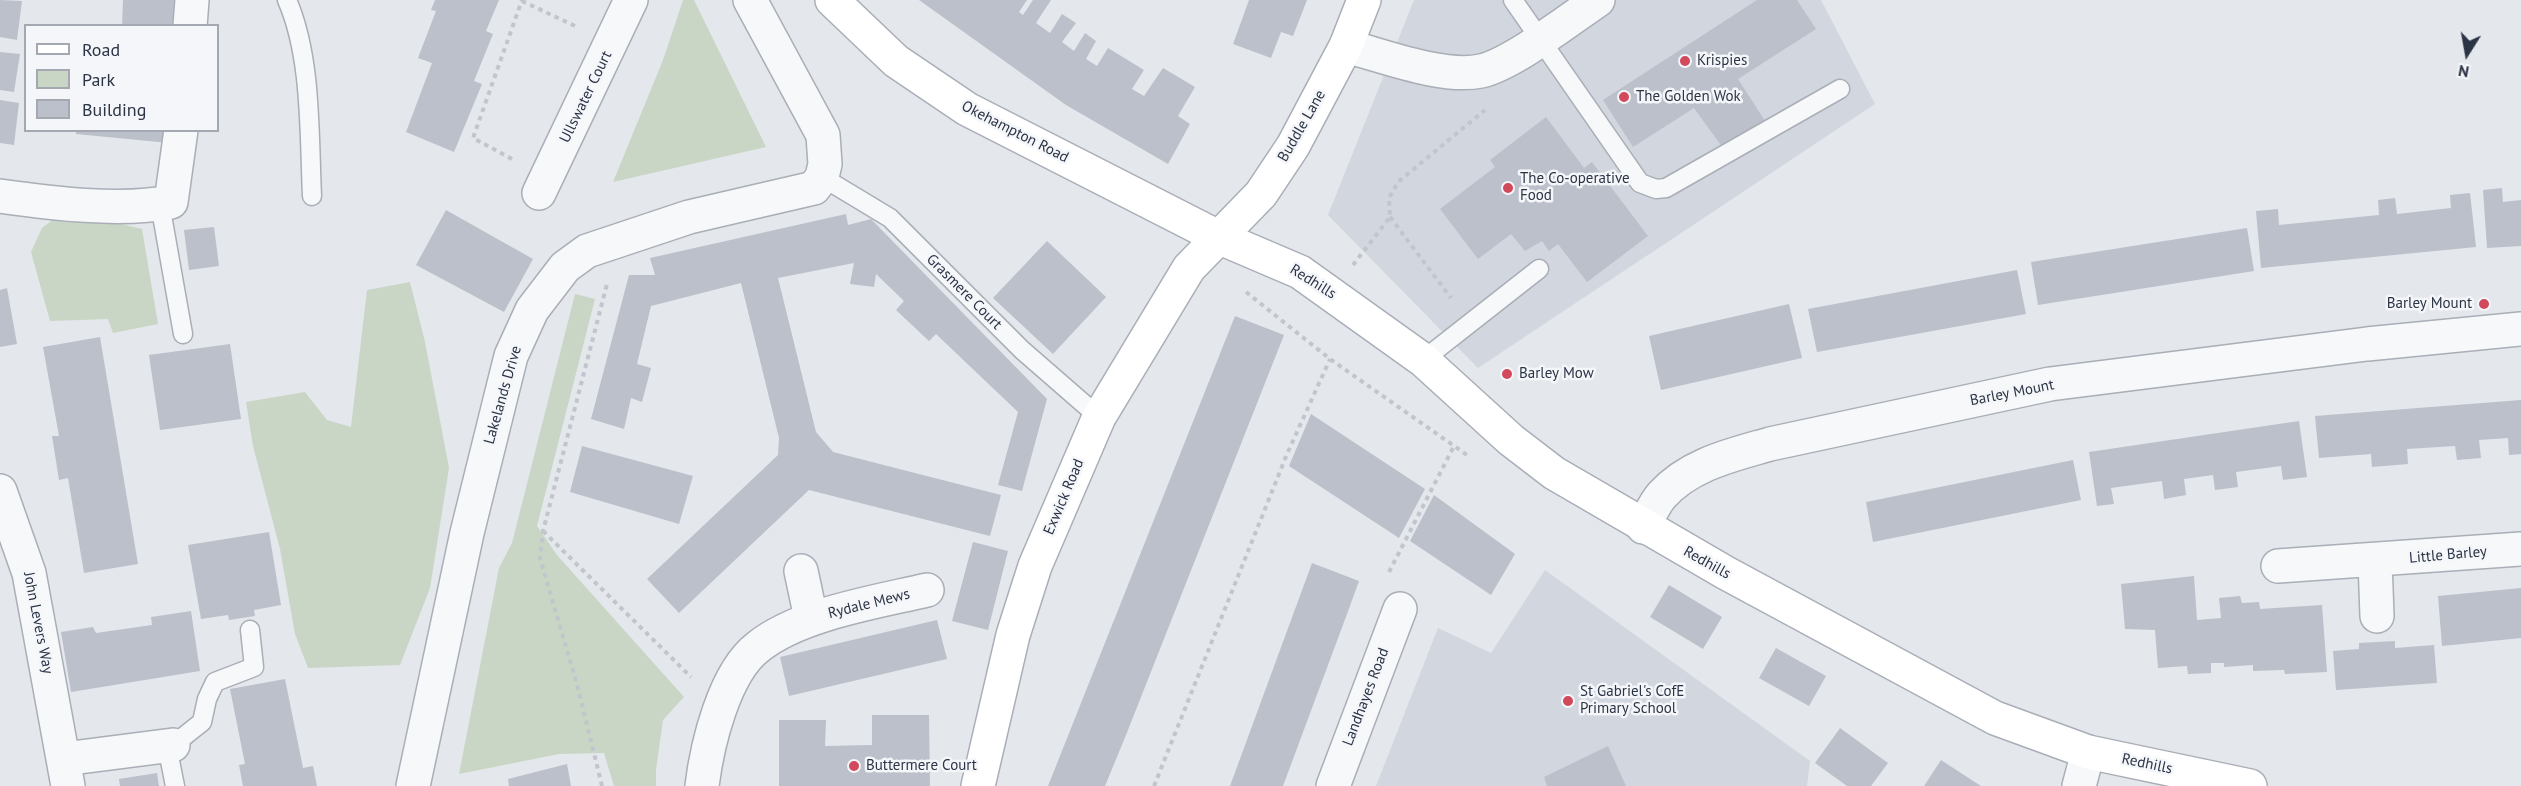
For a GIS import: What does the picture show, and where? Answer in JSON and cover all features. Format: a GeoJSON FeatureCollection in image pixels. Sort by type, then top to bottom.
{"type":"FeatureCollection","features":[{"type":"Feature","properties":{"kind":"street"},"geometry":{"type":"LineString","coordinates":[[190,24],[192,0]]}},
{"type":"Feature","properties":{"kind":"street","name":"Ullswater Court"},"geometry":{"type":"LineString","coordinates":[[543,185],[631,0]]}},
{"type":"Feature","properties":{"kind":"street"},"geometry":{"type":"LineString","coordinates":[[750,0],[823,135],[825,164],[822,177]]}},
{"type":"Feature","properties":{"kind":"street","name":"Okehampton Road"},"geometry":{"type":"LineString","coordinates":[[832,0],[896,61],[967,109],[1218,237]]}},
{"type":"Feature","properties":{"kind":"street","name":"Buddle Lane"},"geometry":{"type":"LineString","coordinates":[[1218,237],[1261,194],[1293,146],[1346,46],[1364,0]]}},
{"type":"Feature","properties":{"kind":"street"},"geometry":{"type":"LineString","coordinates":[[1346,46],[1429,68],[1461,72],[1481,71],[1502,62],[1598,0]]}},
{"type":"Feature","properties":{"kind":"street"},"geometry":{"type":"LineString","coordinates":[[0,196],[98,205],[171,202],[180,138]]}},
{"type":"Feature","properties":{"kind":"street","name":"Lakelands Drive"},"geometry":{"type":"LineString","coordinates":[[413,786],[467,533],[511,356],[532,309],[565,267],[587,250],[689,217],[814,188],[822,177]]}},
{"type":"Feature","properties":{"kind":"street","name":"Exwick Road"},"geometry":{"type":"LineString","coordinates":[[978,786],[1019,615],[1062,500],[1099,417],[1189,268],[1218,237]]}},
{"type":"Feature","properties":{"kind":"street","name":"Redhills"},"geometry":{"type":"LineString","coordinates":[[1218,237],[1300,272],[1329,291],[1423,360],[1511,440],[1554,473],[1643,527],[1995,718],[2088,752],[2250,786]]}},
{"type":"Feature","properties":{"kind":"street","name":"Barley Mount"},"geometry":{"type":"LineString","coordinates":[[1643,527],[1661,496],[1686,475],[1726,456],[1770,444],[2050,384],[2367,344],[2521,329]]}},
{"type":"Feature","properties":{"kind":"street","name":"John Levers Way"},"geometry":{"type":"LineString","coordinates":[[0,491],[29,573],[66,772],[170,746]]}},
{"type":"Feature","properties":{"kind":"street","name":"Little Barley"},"geometry":{"type":"LineString","coordinates":[[2278,566],[2521,549]]}},
{"type":"Feature","properties":{"kind":"street"},"geometry":{"type":"LineString","coordinates":[[2375,561],[2377,616]]}},
{"type":"Feature","properties":{"kind":"street","name":"Rydale Mews"},"geometry":{"type":"LineString","coordinates":[[801,571],[811,618]]}},
{"type":"Feature","properties":{"kind":"street","name":"Rydale Mews"},"geometry":{"type":"LineString","coordinates":[[702,786],[705,763],[722,706],[743,662],[758,647],[811,618],[927,590]]}},
{"type":"Feature","properties":{"kind":"street","name":"Landhayes Road"},"geometry":{"type":"LineString","coordinates":[[1333,786],[1400,609]]}},
{"type":"Feature","properties":{"kind":"street"},"geometry":{"type":"LineString","coordinates":[[2079,786],[2088,752]]}},
{"type":"Feature","properties":{"kind":"lane"},"geometry":{"type":"LineString","coordinates":[[287,0],[293,14],[306,86],[312,196]]}},
{"type":"Feature","properties":{"kind":"lane"},"geometry":{"type":"LineString","coordinates":[[1513,0],[1640,183],[1656,189],[1666,188],[1840,89]]}},
{"type":"Feature","properties":{"kind":"lane","name":"Grasmere Court"},"geometry":{"type":"LineString","coordinates":[[822,177],[890,218],[1022,350],[1099,417]]}},
{"type":"Feature","properties":{"kind":"lane"},"geometry":{"type":"LineString","coordinates":[[160,204],[183,334]]}},
{"type":"Feature","properties":{"kind":"lane"},"geometry":{"type":"LineString","coordinates":[[1423,360],[1539,269]]}},
{"type":"Feature","properties":{"kind":"lane"},"geometry":{"type":"LineString","coordinates":[[175,786],[170,746],[202,722],[207,699],[215,682],[254,667],[250,630]]}},
{"type":"Feature","properties":{"kind":"path"},"geometry":{"type":"LineString","coordinates":[[543,185],[473,138],[522,0],[611,43]]}},
{"type":"Feature","properties":{"kind":"path"},"geometry":{"type":"LineString","coordinates":[[1469,322],[1390,217],[1389,198],[1398,182],[1492,104],[1502,62]]}},
{"type":"Feature","properties":{"kind":"path"},"geometry":{"type":"LineString","coordinates":[[1329,291],[1390,217]]}},
{"type":"Feature","properties":{"kind":"path"},"geometry":{"type":"LineString","coordinates":[[602,786],[578,688],[540,558],[543,531],[619,240]]}},
{"type":"Feature","properties":{"kind":"path"},"geometry":{"type":"LineString","coordinates":[[1189,268],[1237,285],[1330,359],[1473,459]]}},
{"type":"Feature","properties":{"kind":"path"},"geometry":{"type":"LineString","coordinates":[[1154,786],[1287,454],[1330,359]]}},
{"type":"Feature","properties":{"kind":"path"},"geometry":{"type":"LineString","coordinates":[[1400,609],[1376,598],[1454,446]]}},
{"type":"Feature","properties":{"kind":"path"},"geometry":{"type":"LineString","coordinates":[[543,531],[722,706]]}},
{"type":"Feature","properties":{"kind":"shaded area"},"geometry":{"type":"Polygon","coordinates":[[[1414,0],[1821,0],[1875,104],[1478,368],[1328,215],[1414,0]]]}},
{"type":"Feature","properties":{"kind":"shaded area","name":"St Gabriel's CofE Primary School"},"geometry":{"type":"Polygon","coordinates":[[[1545,570],[1810,761],[1807,786],[1376,786],[1438,628],[1491,653],[1545,570]]]}},
{"type":"Feature","properties":{"kind":"green space"},"geometry":{"type":"Polygon","coordinates":[[[683,0],[694,0],[766,147],[613,182],[663,60],[683,0]]]}},
{"type":"Feature","properties":{"kind":"green space"},"geometry":{"type":"Polygon","coordinates":[[[59,215],[108,221],[142,229],[158,324],[113,333],[108,319],[50,321],[31,252],[42,228],[59,215]]]}},
{"type":"Feature","properties":{"kind":"green space"},"geometry":{"type":"Polygon","coordinates":[[[410,282],[425,342],[449,468],[430,588],[400,665],[308,668],[295,634],[280,549],[253,446],[246,402],[305,392],[327,420],[351,427],[367,290],[410,282]]]}},
{"type":"Feature","properties":{"kind":"green space"},"geometry":{"type":"Polygon","coordinates":[[[575,294],[595,299],[537,526],[557,555],[684,697],[663,720],[656,786],[614,786],[604,753],[559,754],[459,774],[499,568],[512,543],[575,294]]]}},
{"type":"Feature","properties":{"kind":"building"},"geometry":{"type":"Polygon","coordinates":[[[0,0],[22,1],[17,40],[0,37],[0,0]]]}},
{"type":"Feature","properties":{"kind":"building"},"geometry":{"type":"Polygon","coordinates":[[[123,0],[177,0],[177,24],[122,24],[123,0]]]}},
{"type":"Feature","properties":{"kind":"building"},"geometry":{"type":"Polygon","coordinates":[[[435,0],[499,0],[486,31],[493,34],[474,81],[482,84],[454,152],[406,132],[432,63],[418,58],[436,11],[431,10],[435,0]]]}},
{"type":"Feature","properties":{"kind":"building"},"geometry":{"type":"Polygon","coordinates":[[[919,0],[1027,0],[1019,12],[1023,15],[1033,0],[1051,0],[1036,23],[1050,33],[1062,14],[1076,23],[1062,42],[1074,51],[1085,33],[1096,41],[1086,59],[1097,66],[1108,48],[1144,70],[1132,89],[1144,96],[1163,68],[1195,87],[1178,116],[1190,124],[1168,164],[1066,105],[919,0]]]}},
{"type":"Feature","properties":{"kind":"building"},"geometry":{"type":"Polygon","coordinates":[[[1249,0],[1307,0],[1293,36],[1281,32],[1271,58],[1233,44],[1249,0]]]}},
{"type":"Feature","properties":{"kind":"building"},"geometry":{"type":"Polygon","coordinates":[[[1757,0],[1797,0],[1816,29],[1738,79],[1765,121],[1723,148],[1694,108],[1633,147],[1603,100],[1757,0]]]}},
{"type":"Feature","properties":{"kind":"building"},"geometry":{"type":"Polygon","coordinates":[[[0,52],[20,54],[14,92],[0,90],[0,52]]]}},
{"type":"Feature","properties":{"kind":"building"},"geometry":{"type":"Polygon","coordinates":[[[0,100],[19,103],[14,145],[0,143],[0,100]]]}},
{"type":"Feature","properties":{"kind":"building"},"geometry":{"type":"Polygon","coordinates":[[[1546,117],[1584,168],[1592,162],[1648,236],[1587,282],[1558,244],[1549,251],[1542,241],[1525,251],[1511,234],[1478,259],[1440,209],[1495,167],[1490,160],[1546,117]]]}},
{"type":"Feature","properties":{"kind":"building"},"geometry":{"type":"Polygon","coordinates":[[[76,132],[170,132],[169,143],[76,134],[76,132]]]}},
{"type":"Feature","properties":{"kind":"building"},"geometry":{"type":"Polygon","coordinates":[[[2502,188],[2503,202],[2521,200],[2521,246],[2487,248],[2483,190],[2502,188]]]}},
{"type":"Feature","properties":{"kind":"building"},"geometry":{"type":"Polygon","coordinates":[[[2470,193],[2476,247],[2261,268],[2256,211],[2278,209],[2279,225],[2379,215],[2378,200],[2395,198],[2397,214],[2451,208],[2450,195],[2470,193]]]}},
{"type":"Feature","properties":{"kind":"building"},"geometry":{"type":"Polygon","coordinates":[[[446,210],[533,259],[504,312],[416,265],[446,210]]]}},
{"type":"Feature","properties":{"kind":"building"},"geometry":{"type":"Polygon","coordinates":[[[846,214],[848,225],[871,219],[1047,399],[1022,491],[998,485],[1018,412],[936,334],[929,341],[896,310],[904,301],[876,274],[874,287],[850,284],[854,263],[778,278],[816,432],[833,452],[1001,495],[990,536],[809,490],[679,613],[647,579],[778,455],[779,438],[741,283],[651,306],[637,364],[651,368],[642,402],[631,398],[624,429],[591,419],[629,275],[655,275],[650,258],[846,214]]]}},
{"type":"Feature","properties":{"kind":"building"},"geometry":{"type":"Polygon","coordinates":[[[214,227],[219,266],[189,270],[184,230],[214,227]]]}},
{"type":"Feature","properties":{"kind":"building"},"geometry":{"type":"Polygon","coordinates":[[[2247,228],[2254,271],[2038,305],[2031,262],[2247,228]]]}},
{"type":"Feature","properties":{"kind":"building"},"geometry":{"type":"Polygon","coordinates":[[[1047,241],[1106,297],[1053,354],[993,298],[1047,241]]]}},
{"type":"Feature","properties":{"kind":"building"},"geometry":{"type":"Polygon","coordinates":[[[2017,270],[2026,314],[1817,352],[1808,309],[2017,270]]]}},
{"type":"Feature","properties":{"kind":"building"},"geometry":{"type":"Polygon","coordinates":[[[7,288],[17,344],[0,347],[0,290],[7,288]]]}},
{"type":"Feature","properties":{"kind":"building"},"geometry":{"type":"Polygon","coordinates":[[[1789,304],[1802,358],[1661,390],[1649,336],[1789,304]]]}},
{"type":"Feature","properties":{"kind":"building"},"geometry":{"type":"Polygon","coordinates":[[[1235,316],[1284,335],[1126,735],[1105,786],[1048,786],[1235,316]]]}},
{"type":"Feature","properties":{"kind":"building"},"geometry":{"type":"Polygon","coordinates":[[[100,337],[138,564],[84,573],[68,478],[59,480],[52,436],[59,436],[43,347],[100,337]]]}},
{"type":"Feature","properties":{"kind":"building"},"geometry":{"type":"Polygon","coordinates":[[[230,344],[241,419],[160,430],[149,355],[230,344]]]}},
{"type":"Feature","properties":{"kind":"building"},"geometry":{"type":"Polygon","coordinates":[[[2521,400],[2521,454],[2509,455],[2508,438],[2479,440],[2481,458],[2457,460],[2455,446],[2407,449],[2408,464],[2372,467],[2371,454],[2319,458],[2315,416],[2521,400]]]}},
{"type":"Feature","properties":{"kind":"building"},"geometry":{"type":"Polygon","coordinates":[[[1311,414],[1425,489],[1399,538],[1289,466],[1311,414]]]}},
{"type":"Feature","properties":{"kind":"building"},"geometry":{"type":"Polygon","coordinates":[[[2299,421],[2307,477],[2283,480],[2281,466],[2236,472],[2238,487],[2215,490],[2213,475],[2184,479],[2186,495],[2164,499],[2162,481],[2111,488],[2114,504],[2097,506],[2089,452],[2299,421]]]}},
{"type":"Feature","properties":{"kind":"building"},"geometry":{"type":"Polygon","coordinates":[[[582,446],[693,476],[679,524],[570,492],[582,446]]]}},
{"type":"Feature","properties":{"kind":"building"},"geometry":{"type":"Polygon","coordinates":[[[2073,460],[2081,500],[1873,542],[1866,502],[2073,460]]]}},
{"type":"Feature","properties":{"kind":"building"},"geometry":{"type":"Polygon","coordinates":[[[1434,495],[1515,554],[1491,595],[1410,541],[1434,495]]]}},
{"type":"Feature","properties":{"kind":"building"},"geometry":{"type":"Polygon","coordinates":[[[269,532],[281,605],[254,610],[255,616],[229,620],[228,615],[201,619],[188,545],[269,532]]]}},
{"type":"Feature","properties":{"kind":"building"},"geometry":{"type":"Polygon","coordinates":[[[973,542],[1008,551],[988,630],[952,621],[973,542]]]}},
{"type":"Feature","properties":{"kind":"building"},"geometry":{"type":"Polygon","coordinates":[[[1312,563],[1359,581],[1347,614],[1283,786],[1230,786],[1312,563]]]}},
{"type":"Feature","properties":{"kind":"building"},"geometry":{"type":"Polygon","coordinates":[[[2194,576],[2197,620],[2221,618],[2219,598],[2240,596],[2242,603],[2259,602],[2260,609],[2322,605],[2327,672],[2285,674],[2284,670],[2253,671],[2253,665],[2224,667],[2224,663],[2211,663],[2211,673],[2188,674],[2187,666],[2158,668],[2155,630],[2125,629],[2121,584],[2194,576]]]}},
{"type":"Feature","properties":{"kind":"building"},"geometry":{"type":"Polygon","coordinates":[[[1669,585],[1722,617],[1703,649],[1650,617],[1669,585]]]}},
{"type":"Feature","properties":{"kind":"building"},"geometry":{"type":"Polygon","coordinates":[[[2521,588],[2521,638],[2442,646],[2438,596],[2521,588]]]}},
{"type":"Feature","properties":{"kind":"building"},"geometry":{"type":"Polygon","coordinates":[[[191,611],[200,671],[71,692],[61,632],[93,627],[96,633],[152,625],[151,617],[191,611]]]}},
{"type":"Feature","properties":{"kind":"building"},"geometry":{"type":"Polygon","coordinates":[[[937,620],[947,659],[789,696],[780,657],[937,620]]]}},
{"type":"Feature","properties":{"kind":"building"},"geometry":{"type":"Polygon","coordinates":[[[2395,641],[2395,648],[2434,645],[2437,683],[2336,690],[2333,651],[2359,649],[2359,643],[2395,641]]]}},
{"type":"Feature","properties":{"kind":"building"},"geometry":{"type":"Polygon","coordinates":[[[1776,648],[1826,676],[1809,706],[1759,678],[1776,648]]]}},
{"type":"Feature","properties":{"kind":"building"},"geometry":{"type":"Polygon","coordinates":[[[285,679],[303,768],[313,766],[317,786],[243,786],[239,765],[245,764],[230,689],[285,679]]]}},
{"type":"Feature","properties":{"kind":"building","name":"Buttermere Court"},"geometry":{"type":"Polygon","coordinates":[[[872,715],[929,715],[930,786],[779,786],[779,720],[826,720],[825,746],[872,745],[872,715]]]}},
{"type":"Feature","properties":{"kind":"building"},"geometry":{"type":"Polygon","coordinates":[[[1840,728],[1888,763],[1871,786],[1847,786],[1815,763],[1840,728]]]}},
{"type":"Feature","properties":{"kind":"building"},"geometry":{"type":"Polygon","coordinates":[[[1608,746],[1626,786],[1547,786],[1544,777],[1608,746]]]}},
{"type":"Feature","properties":{"kind":"building"},"geometry":{"type":"Polygon","coordinates":[[[1941,760],[1981,786],[1924,786],[1941,760]]]}},
{"type":"Feature","properties":{"kind":"building"},"geometry":{"type":"Polygon","coordinates":[[[567,764],[571,786],[509,786],[508,779],[567,764]]]}},
{"type":"Feature","properties":{"kind":"building"},"geometry":{"type":"Polygon","coordinates":[[[157,773],[159,786],[120,786],[119,779],[157,773]]]}},
{"type":"Feature","properties":{"kind":"place","name":"Krispies"},"geometry":{"type":"Point","coordinates":[1685,61]}},
{"type":"Feature","properties":{"kind":"place","name":"The Golden Wok"},"geometry":{"type":"Point","coordinates":[1624,97]}},
{"type":"Feature","properties":{"kind":"place","name":"The Co-operative Food"},"geometry":{"type":"Point","coordinates":[1508,188]}},
{"type":"Feature","properties":{"kind":"place","name":"Barley Mount"},"geometry":{"type":"Point","coordinates":[2484,304]}},
{"type":"Feature","properties":{"kind":"place","name":"Barley Mow"},"geometry":{"type":"Point","coordinates":[1507,374]}},
{"type":"Feature","properties":{"kind":"place","name":"St Gabriel's CofE Primary School"},"geometry":{"type":"Point","coordinates":[1568,701]}},
{"type":"Feature","properties":{"kind":"place","name":"Buttermere Court"},"geometry":{"type":"Point","coordinates":[854,766]}}]}
